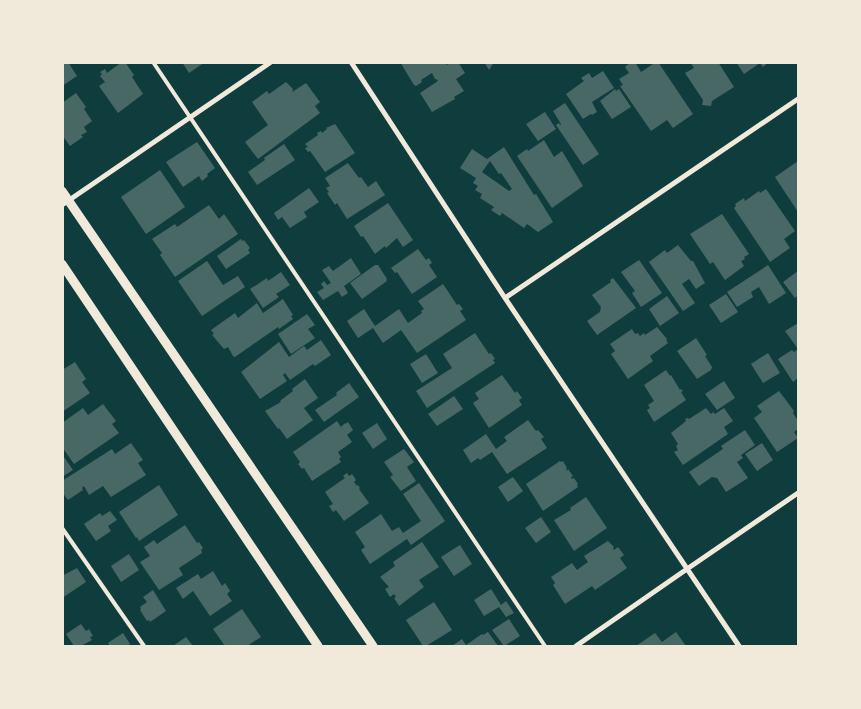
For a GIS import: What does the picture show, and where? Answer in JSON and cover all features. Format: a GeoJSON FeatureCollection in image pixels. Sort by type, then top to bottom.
{"type":"FeatureCollection","features":[{"type":"Feature","properties":{"kind":"street"},"geometry":{"type":"LineString","coordinates":[[66,203],[271,62]]}},
{"type":"Feature","properties":{"kind":"street"},"geometry":{"type":"LineString","coordinates":[[351,62],[505,298],[739,646]]}},
{"type":"Feature","properties":{"kind":"street"},"geometry":{"type":"LineString","coordinates":[[505,298],[798,100]]}},
{"type":"Feature","properties":{"kind":"street"},"geometry":{"type":"LineString","coordinates":[[62,190],[66,203],[373,646]]}},
{"type":"Feature","properties":{"kind":"street"},"geometry":{"type":"LineString","coordinates":[[62,264],[318,646]]}},
{"type":"Feature","properties":{"kind":"street"},"geometry":{"type":"LineString","coordinates":[[576,646],[798,493]]}},
{"type":"Feature","properties":{"kind":"lane"},"geometry":{"type":"LineString","coordinates":[[152,62],[545,646]]}},
{"type":"Feature","properties":{"kind":"lane"},"geometry":{"type":"LineString","coordinates":[[62,528],[144,646]]}},
{"type":"Feature","properties":{"kind":"building"},"geometry":{"type":"Polygon","coordinates":[[[62,62],[68,62],[77,76],[62,86],[62,62]]]}},
{"type":"Feature","properties":{"kind":"building"},"geometry":{"type":"Polygon","coordinates":[[[122,62],[125,62],[134,75],[132,77],[143,94],[118,113],[99,86],[105,82],[100,76],[102,74],[100,72],[105,69],[107,73],[122,62]]]}},
{"type":"Feature","properties":{"kind":"building"},"geometry":{"type":"Polygon","coordinates":[[[182,62],[205,62],[189,73],[182,62]]]}},
{"type":"Feature","properties":{"kind":"building"},"geometry":{"type":"Polygon","coordinates":[[[400,62],[445,62],[447,65],[450,62],[458,62],[465,73],[456,79],[464,91],[454,97],[455,99],[432,112],[420,93],[438,81],[432,73],[421,80],[422,82],[416,86],[414,85],[400,62]]]}},
{"type":"Feature","properties":{"kind":"building"},"geometry":{"type":"Polygon","coordinates":[[[484,62],[494,62],[489,70],[484,62]]]}},
{"type":"Feature","properties":{"kind":"building"},"geometry":{"type":"Polygon","coordinates":[[[631,62],[635,62],[641,72],[658,62],[693,114],[673,128],[667,120],[651,131],[620,86],[623,85],[619,79],[629,73],[625,67],[631,62]]]}},
{"type":"Feature","properties":{"kind":"building"},"geometry":{"type":"Polygon","coordinates":[[[690,62],[718,62],[734,87],[712,101],[711,106],[702,105],[703,100],[685,73],[694,68],[690,62]]]}},
{"type":"Feature","properties":{"kind":"building"},"geometry":{"type":"Polygon","coordinates":[[[736,62],[769,62],[763,67],[760,63],[744,74],[736,62]]]}},
{"type":"Feature","properties":{"kind":"building"},"geometry":{"type":"Polygon","coordinates":[[[603,71],[614,88],[592,102],[597,112],[583,119],[566,94],[584,81],[581,78],[589,73],[592,78],[603,71]]]}},
{"type":"Feature","properties":{"kind":"building"},"geometry":{"type":"Polygon","coordinates":[[[286,82],[293,89],[292,92],[306,83],[320,102],[315,106],[320,113],[258,159],[245,142],[268,125],[252,102],[267,91],[269,94],[286,82]]]}},
{"type":"Feature","properties":{"kind":"building"},"geometry":{"type":"Polygon","coordinates":[[[615,89],[616,91],[619,89],[631,107],[612,119],[600,101],[615,89]]]}},
{"type":"Feature","properties":{"kind":"building"},"geometry":{"type":"Polygon","coordinates":[[[76,93],[86,107],[84,109],[92,121],[84,127],[87,132],[81,135],[83,137],[70,146],[62,135],[62,103],[76,93]]]}},
{"type":"Feature","properties":{"kind":"building"},"geometry":{"type":"Polygon","coordinates":[[[565,103],[599,154],[583,165],[556,125],[561,124],[553,111],[565,103]]]}},
{"type":"Feature","properties":{"kind":"building"},"geometry":{"type":"Polygon","coordinates":[[[545,112],[556,129],[538,141],[526,124],[545,112]]]}},
{"type":"Feature","properties":{"kind":"building"},"geometry":{"type":"Polygon","coordinates":[[[335,124],[355,153],[325,172],[310,151],[308,152],[305,148],[308,147],[305,144],[318,135],[317,133],[321,131],[322,133],[326,128],[335,124]]]}},
{"type":"Feature","properties":{"kind":"building"},"geometry":{"type":"Polygon","coordinates":[[[544,140],[554,157],[562,151],[583,186],[552,208],[517,156],[544,140]]]}},
{"type":"Feature","properties":{"kind":"building"},"geometry":{"type":"Polygon","coordinates":[[[197,142],[215,168],[202,181],[199,176],[183,187],[166,162],[197,142]]]}},
{"type":"Feature","properties":{"kind":"building"},"geometry":{"type":"Polygon","coordinates":[[[284,144],[295,160],[257,185],[248,172],[284,144]]]}},
{"type":"Feature","properties":{"kind":"building"},"geometry":{"type":"Polygon","coordinates":[[[504,147],[553,222],[538,232],[527,224],[524,228],[502,213],[500,216],[491,210],[494,207],[480,198],[482,194],[475,190],[478,186],[473,183],[476,178],[460,168],[472,149],[487,159],[504,147]],[[490,161],[482,172],[509,191],[512,189],[501,173],[499,174],[490,161]]]}},
{"type":"Feature","properties":{"kind":"building"},"geometry":{"type":"Polygon","coordinates":[[[798,161],[798,212],[775,177],[798,161]]]}},
{"type":"Feature","properties":{"kind":"building"},"geometry":{"type":"Polygon","coordinates":[[[348,163],[368,187],[376,181],[385,195],[347,219],[337,203],[335,205],[327,193],[329,192],[326,188],[330,186],[325,178],[348,163]]]}},
{"type":"Feature","properties":{"kind":"building"},"geometry":{"type":"Polygon","coordinates":[[[160,170],[185,207],[146,234],[121,197],[160,170]]]}},
{"type":"Feature","properties":{"kind":"building"},"geometry":{"type":"Polygon","coordinates":[[[309,188],[319,202],[304,212],[307,217],[290,228],[282,217],[278,220],[274,213],[309,188]]]}},
{"type":"Feature","properties":{"kind":"building"},"geometry":{"type":"Polygon","coordinates":[[[766,189],[795,231],[784,239],[790,248],[770,262],[734,208],[735,204],[744,198],[745,201],[759,191],[760,193],[766,189]]]}},
{"type":"Feature","properties":{"kind":"building"},"geometry":{"type":"Polygon","coordinates":[[[388,203],[413,240],[403,247],[397,238],[386,248],[385,246],[375,254],[354,226],[388,203]]]}},
{"type":"Feature","properties":{"kind":"building"},"geometry":{"type":"Polygon","coordinates":[[[209,205],[219,219],[224,214],[238,234],[175,277],[152,239],[175,224],[177,227],[209,205]]]}},
{"type":"Feature","properties":{"kind":"building"},"geometry":{"type":"Polygon","coordinates":[[[722,214],[749,254],[741,261],[744,266],[725,280],[713,262],[710,264],[690,234],[722,214]]]}},
{"type":"Feature","properties":{"kind":"building"},"geometry":{"type":"Polygon","coordinates":[[[241,239],[250,248],[248,250],[250,253],[226,269],[217,256],[241,239]]]}},
{"type":"Feature","properties":{"kind":"building"},"geometry":{"type":"Polygon","coordinates":[[[678,245],[693,261],[705,283],[696,289],[689,279],[682,284],[695,303],[683,311],[649,262],[665,250],[667,253],[678,245]]]}},
{"type":"Feature","properties":{"kind":"building"},"geometry":{"type":"Polygon","coordinates":[[[418,249],[426,260],[429,258],[432,263],[429,265],[437,277],[412,294],[397,272],[395,273],[391,268],[418,249]]]}},
{"type":"Feature","properties":{"kind":"building"},"geometry":{"type":"Polygon","coordinates":[[[351,258],[361,274],[344,286],[348,293],[342,297],[338,291],[323,300],[317,292],[324,288],[321,284],[324,281],[327,285],[331,283],[322,270],[329,266],[333,271],[351,258]]]}},
{"type":"Feature","properties":{"kind":"building"},"geometry":{"type":"Polygon","coordinates":[[[639,260],[662,293],[641,307],[632,293],[635,291],[621,272],[639,260]]]}},
{"type":"Feature","properties":{"kind":"building"},"geometry":{"type":"Polygon","coordinates":[[[207,261],[223,285],[238,276],[245,287],[202,316],[178,281],[207,261]]]}},
{"type":"Feature","properties":{"kind":"building"},"geometry":{"type":"Polygon","coordinates":[[[375,265],[378,265],[387,281],[362,299],[350,283],[375,265]]]}},
{"type":"Feature","properties":{"kind":"building"},"geometry":{"type":"Polygon","coordinates":[[[768,265],[786,293],[769,304],[759,287],[751,292],[753,297],[737,307],[727,292],[768,265]]]}},
{"type":"Feature","properties":{"kind":"building"},"geometry":{"type":"Polygon","coordinates":[[[798,271],[798,295],[795,298],[783,282],[798,271]]]}},
{"type":"Feature","properties":{"kind":"building"},"geometry":{"type":"Polygon","coordinates":[[[281,272],[290,285],[276,294],[279,297],[263,308],[250,289],[267,278],[268,281],[281,272]]]}},
{"type":"Feature","properties":{"kind":"building"},"geometry":{"type":"Polygon","coordinates":[[[613,278],[636,308],[597,335],[587,321],[600,312],[601,307],[592,295],[611,282],[610,280],[613,278]]]}},
{"type":"Feature","properties":{"kind":"building"},"geometry":{"type":"Polygon","coordinates":[[[443,284],[457,305],[459,304],[463,309],[460,311],[466,320],[417,353],[401,330],[383,343],[373,328],[358,338],[347,321],[364,309],[375,326],[399,309],[408,323],[422,313],[421,311],[424,309],[418,301],[443,284]]]}},
{"type":"Feature","properties":{"kind":"building"},"geometry":{"type":"Polygon","coordinates":[[[726,294],[738,312],[721,323],[709,305],[726,294]]]}},
{"type":"Feature","properties":{"kind":"building"},"geometry":{"type":"Polygon","coordinates":[[[667,296],[679,313],[660,326],[649,309],[667,296]]]}},
{"type":"Feature","properties":{"kind":"building"},"geometry":{"type":"Polygon","coordinates":[[[283,299],[293,315],[291,316],[293,319],[279,329],[278,327],[235,357],[228,347],[224,349],[212,335],[214,334],[211,330],[235,313],[238,318],[257,303],[263,313],[283,299]]]}},
{"type":"Feature","properties":{"kind":"building"},"geometry":{"type":"Polygon","coordinates":[[[307,314],[315,325],[308,329],[315,338],[291,354],[278,334],[307,314]]]}},
{"type":"Feature","properties":{"kind":"building"},"geometry":{"type":"Polygon","coordinates":[[[798,323],[798,349],[785,331],[798,323]]]}},
{"type":"Feature","properties":{"kind":"building"},"geometry":{"type":"Polygon","coordinates":[[[657,327],[668,343],[650,356],[653,361],[628,379],[611,354],[615,351],[610,344],[632,329],[635,334],[638,333],[640,336],[657,327]]]}},
{"type":"Feature","properties":{"kind":"building"},"geometry":{"type":"Polygon","coordinates":[[[475,333],[489,354],[491,353],[495,359],[493,360],[495,363],[427,408],[416,391],[452,368],[443,354],[475,333]]]}},
{"type":"Feature","properties":{"kind":"building"},"geometry":{"type":"Polygon","coordinates":[[[696,338],[712,367],[711,370],[697,379],[677,351],[696,338]]]}},
{"type":"Feature","properties":{"kind":"building"},"geometry":{"type":"Polygon","coordinates":[[[321,340],[331,355],[315,366],[313,364],[290,380],[285,373],[283,375],[287,381],[260,399],[241,372],[279,342],[289,357],[304,346],[307,350],[321,340]]]}},
{"type":"Feature","properties":{"kind":"building"},"geometry":{"type":"Polygon","coordinates":[[[798,349],[798,378],[793,382],[778,359],[792,350],[794,352],[798,349]]]}},
{"type":"Feature","properties":{"kind":"building"},"geometry":{"type":"Polygon","coordinates":[[[768,353],[780,373],[763,383],[751,364],[768,353]]]}},
{"type":"Feature","properties":{"kind":"building"},"geometry":{"type":"Polygon","coordinates":[[[426,354],[438,373],[422,383],[410,364],[426,354]]]}},
{"type":"Feature","properties":{"kind":"building"},"geometry":{"type":"Polygon","coordinates":[[[75,362],[86,379],[82,382],[90,393],[62,412],[62,370],[75,362]]]}},
{"type":"Feature","properties":{"kind":"building"},"geometry":{"type":"Polygon","coordinates":[[[666,370],[680,390],[683,391],[681,392],[686,400],[654,422],[647,410],[650,408],[648,405],[654,401],[644,385],[666,370]]]}},
{"type":"Feature","properties":{"kind":"building"},"geometry":{"type":"Polygon","coordinates":[[[502,375],[515,393],[517,391],[522,398],[519,400],[522,405],[489,428],[473,403],[479,399],[475,393],[502,375]]]}},
{"type":"Feature","properties":{"kind":"building"},"geometry":{"type":"Polygon","coordinates":[[[305,379],[318,398],[304,408],[313,420],[287,439],[265,411],[281,402],[293,391],[292,389],[305,379]]]}},
{"type":"Feature","properties":{"kind":"building"},"geometry":{"type":"Polygon","coordinates":[[[724,381],[735,398],[717,410],[705,394],[724,381]]]}},
{"type":"Feature","properties":{"kind":"building"},"geometry":{"type":"Polygon","coordinates":[[[349,383],[359,397],[324,422],[315,410],[337,395],[336,393],[349,383]]]}},
{"type":"Feature","properties":{"kind":"building"},"geometry":{"type":"Polygon","coordinates":[[[779,391],[794,411],[793,413],[798,421],[798,429],[794,432],[798,438],[777,452],[754,418],[762,412],[757,406],[779,391]]]}},
{"type":"Feature","properties":{"kind":"building"},"geometry":{"type":"Polygon","coordinates":[[[454,396],[463,409],[437,426],[428,414],[454,396]]]}},
{"type":"Feature","properties":{"kind":"building"},"geometry":{"type":"Polygon","coordinates":[[[103,404],[116,421],[112,424],[119,433],[74,464],[62,447],[62,423],[83,408],[88,415],[103,404]]]}},
{"type":"Feature","properties":{"kind":"building"},"geometry":{"type":"Polygon","coordinates":[[[706,408],[711,414],[713,412],[715,414],[724,408],[733,421],[724,427],[728,434],[683,465],[674,452],[678,450],[676,446],[678,444],[671,433],[686,421],[685,419],[689,419],[706,408]]]}},
{"type":"Feature","properties":{"kind":"building"},"geometry":{"type":"Polygon","coordinates":[[[528,420],[536,431],[538,430],[544,437],[541,439],[547,448],[507,474],[492,452],[480,460],[478,458],[471,463],[463,450],[486,434],[496,449],[507,441],[504,437],[528,420]]]}},
{"type":"Feature","properties":{"kind":"building"},"geometry":{"type":"Polygon","coordinates":[[[337,421],[341,427],[348,422],[353,430],[347,435],[352,442],[338,452],[341,462],[312,481],[304,468],[302,469],[298,464],[300,462],[293,452],[337,421]]]}},
{"type":"Feature","properties":{"kind":"building"},"geometry":{"type":"Polygon","coordinates":[[[377,423],[387,439],[373,449],[362,433],[377,423]]]}},
{"type":"Feature","properties":{"kind":"building"},"geometry":{"type":"Polygon","coordinates":[[[745,430],[755,445],[741,455],[743,458],[737,462],[748,478],[726,492],[717,478],[712,477],[699,486],[689,472],[723,449],[721,446],[745,430]]]}},
{"type":"Feature","properties":{"kind":"building"},"geometry":{"type":"Polygon","coordinates":[[[131,443],[143,460],[138,463],[146,475],[111,497],[103,486],[89,495],[84,486],[83,490],[68,500],[62,492],[62,481],[112,449],[115,454],[131,443]]]}},
{"type":"Feature","properties":{"kind":"building"},"geometry":{"type":"Polygon","coordinates":[[[762,443],[773,460],[757,471],[745,454],[762,443]]]}},
{"type":"Feature","properties":{"kind":"building"},"geometry":{"type":"Polygon","coordinates":[[[404,449],[414,462],[407,467],[416,481],[401,491],[390,477],[393,475],[384,462],[404,449]]]}},
{"type":"Feature","properties":{"kind":"building"},"geometry":{"type":"Polygon","coordinates":[[[62,454],[73,470],[62,477],[62,454]]]}},
{"type":"Feature","properties":{"kind":"building"},"geometry":{"type":"Polygon","coordinates":[[[560,461],[563,461],[567,471],[568,469],[578,487],[543,511],[526,484],[560,461]]]}},
{"type":"Feature","properties":{"kind":"building"},"geometry":{"type":"Polygon","coordinates":[[[347,473],[349,476],[352,474],[356,480],[354,482],[358,485],[369,503],[344,521],[336,510],[333,512],[329,506],[333,504],[325,492],[345,478],[343,476],[347,473]]]}},
{"type":"Feature","properties":{"kind":"building"},"geometry":{"type":"Polygon","coordinates":[[[513,477],[523,491],[508,502],[498,487],[513,477]]]}},
{"type":"Feature","properties":{"kind":"building"},"geometry":{"type":"Polygon","coordinates":[[[419,483],[445,521],[411,545],[407,539],[370,564],[361,550],[365,547],[355,532],[381,514],[392,531],[399,527],[403,533],[421,521],[403,494],[419,483]]]}},
{"type":"Feature","properties":{"kind":"building"},"geometry":{"type":"Polygon","coordinates":[[[159,485],[178,515],[139,541],[119,512],[159,485]]]}},
{"type":"Feature","properties":{"kind":"building"},"geometry":{"type":"Polygon","coordinates":[[[586,497],[607,528],[574,551],[554,520],[571,510],[570,508],[586,497]]]}},
{"type":"Feature","properties":{"kind":"building"},"geometry":{"type":"Polygon","coordinates":[[[110,511],[117,520],[108,526],[111,531],[96,541],[84,524],[100,513],[102,516],[110,511]]]}},
{"type":"Feature","properties":{"kind":"building"},"geometry":{"type":"Polygon","coordinates":[[[541,517],[551,532],[536,543],[525,528],[541,517]]]}},
{"type":"Feature","properties":{"kind":"building"},"geometry":{"type":"Polygon","coordinates":[[[185,525],[197,543],[199,542],[203,548],[201,550],[202,553],[179,568],[183,575],[159,590],[140,562],[150,556],[144,547],[154,540],[157,544],[185,525]]]}},
{"type":"Feature","properties":{"kind":"building"},"geometry":{"type":"Polygon","coordinates":[[[608,541],[614,547],[614,550],[618,547],[624,555],[620,558],[627,568],[595,590],[592,586],[565,604],[553,585],[555,583],[551,577],[572,563],[577,570],[588,562],[584,556],[608,541]]]}},
{"type":"Feature","properties":{"kind":"building"},"geometry":{"type":"Polygon","coordinates":[[[422,542],[439,567],[419,580],[424,587],[399,606],[394,598],[396,597],[394,594],[390,597],[385,589],[389,587],[380,577],[395,566],[393,562],[422,542]]]}},
{"type":"Feature","properties":{"kind":"building"},"geometry":{"type":"Polygon","coordinates":[[[460,545],[472,564],[454,576],[441,557],[460,545]]]}},
{"type":"Feature","properties":{"kind":"building"},"geometry":{"type":"Polygon","coordinates":[[[129,554],[139,570],[121,582],[111,566],[129,554]]]}},
{"type":"Feature","properties":{"kind":"building"},"geometry":{"type":"Polygon","coordinates":[[[77,568],[86,582],[62,598],[62,576],[77,568]]]}},
{"type":"Feature","properties":{"kind":"building"},"geometry":{"type":"Polygon","coordinates":[[[213,571],[222,586],[225,583],[230,591],[227,594],[232,601],[210,616],[193,591],[183,599],[176,588],[198,574],[201,579],[213,571]]]}},
{"type":"Feature","properties":{"kind":"building"},"geometry":{"type":"Polygon","coordinates":[[[491,589],[501,605],[506,601],[514,613],[506,617],[499,607],[484,616],[474,600],[491,589]]]}},
{"type":"Feature","properties":{"kind":"building"},"geometry":{"type":"Polygon","coordinates":[[[153,590],[166,611],[150,622],[149,620],[147,621],[140,607],[147,602],[143,597],[153,590]]]}},
{"type":"Feature","properties":{"kind":"building"},"geometry":{"type":"Polygon","coordinates":[[[434,602],[452,630],[423,646],[406,620],[434,602]]]}},
{"type":"Feature","properties":{"kind":"building"},"geometry":{"type":"Polygon","coordinates":[[[242,609],[261,637],[247,646],[225,646],[213,629],[242,609]]]}},
{"type":"Feature","properties":{"kind":"building"},"geometry":{"type":"Polygon","coordinates":[[[509,619],[520,636],[504,646],[492,630],[509,619]]]}},
{"type":"Feature","properties":{"kind":"building"},"geometry":{"type":"Polygon","coordinates":[[[81,624],[86,631],[89,629],[93,636],[90,637],[92,640],[81,646],[74,646],[66,634],[81,624]]]}},
{"type":"Feature","properties":{"kind":"building"},"geometry":{"type":"Polygon","coordinates":[[[488,632],[498,646],[452,646],[462,639],[466,645],[488,632]]]}},
{"type":"Feature","properties":{"kind":"building"},"geometry":{"type":"Polygon","coordinates":[[[676,632],[686,646],[636,646],[655,633],[662,642],[676,632]]]}},
{"type":"Feature","properties":{"kind":"building"},"geometry":{"type":"Polygon","coordinates":[[[123,633],[130,644],[127,646],[110,646],[108,643],[123,633]]]}},
{"type":"Feature","properties":{"kind":"building"},"geometry":{"type":"Polygon","coordinates":[[[186,637],[193,646],[173,646],[186,637]]]}}]}
